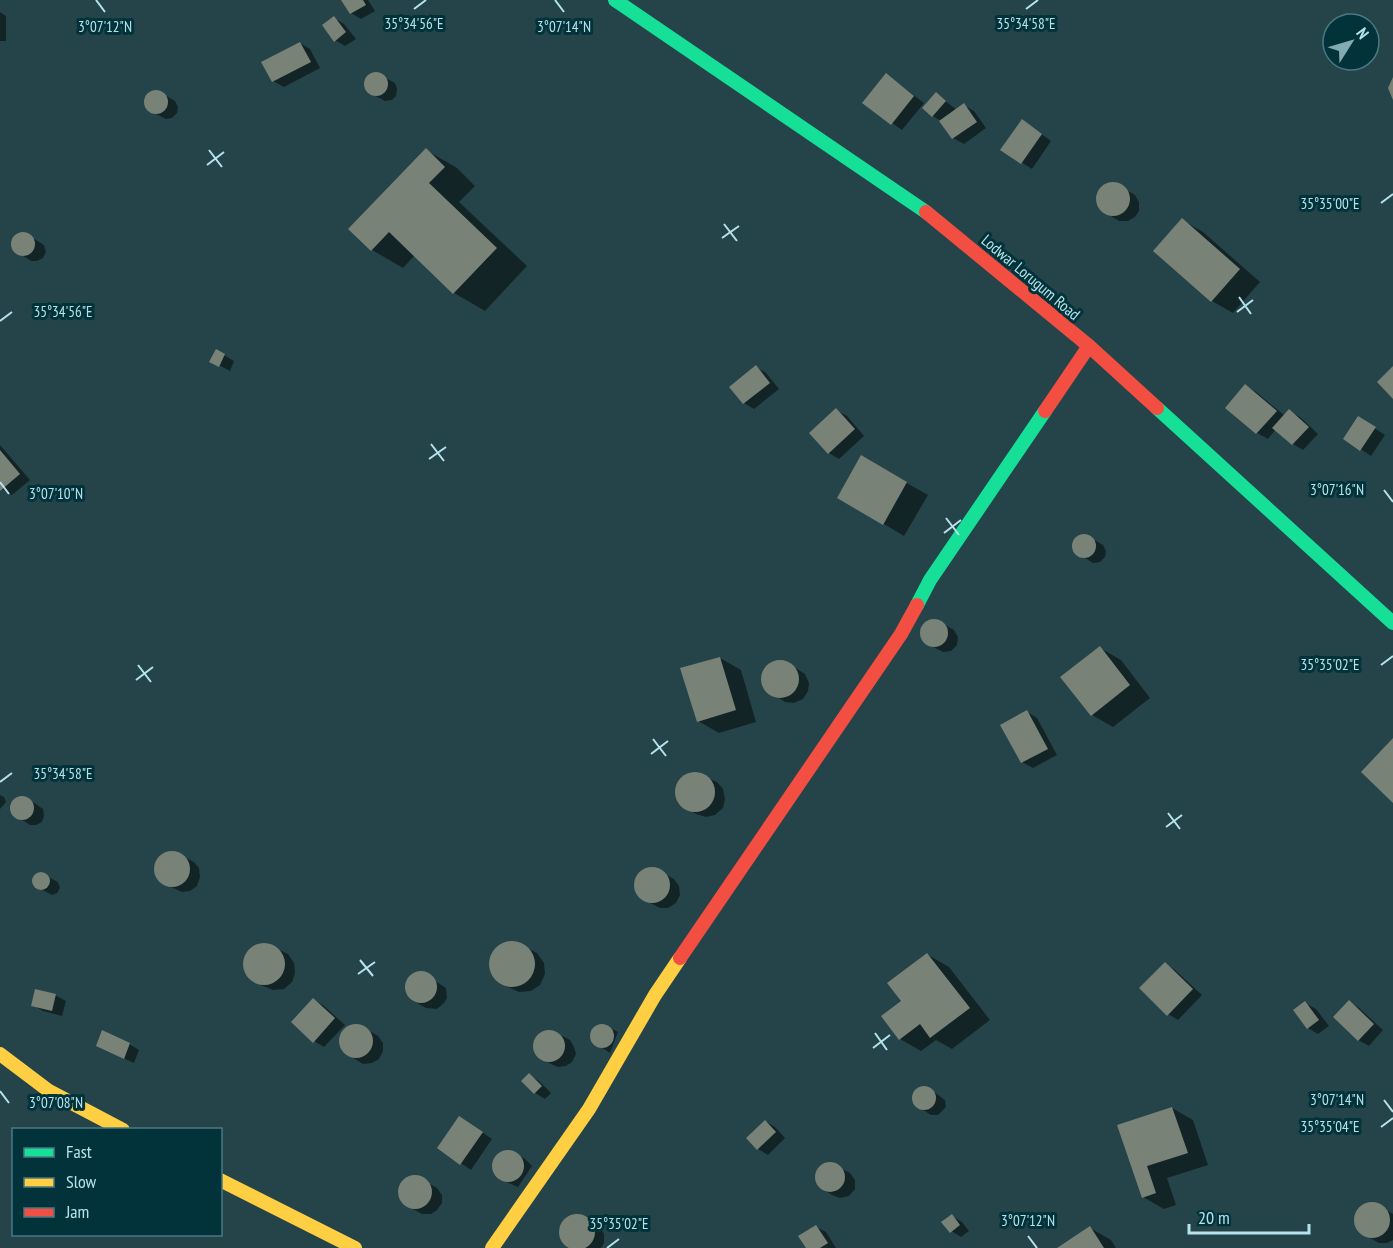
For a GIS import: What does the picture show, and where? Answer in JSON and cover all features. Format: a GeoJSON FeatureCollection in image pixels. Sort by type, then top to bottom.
{"type":"FeatureCollection","features":[{"type":"Feature","properties":{"kind":"street","name":"Lodwar Lorugum Road"},"geometry":{"type":"LineString","coordinates":[[615,0],[917,204],[1089,346],[1393,622]]}},
{"type":"Feature","properties":{"kind":"street"},"geometry":{"type":"LineString","coordinates":[[492,1248],[589,1109],[655,995],[901,634],[930,580],[1089,346]]}},
{"type":"Feature","properties":{"kind":"street"},"geometry":{"type":"LineString","coordinates":[[0,1054],[49,1091],[119,1128]]}},
{"type":"Feature","properties":{"kind":"street"},"geometry":{"type":"LineString","coordinates":[[222,1181],[355,1248]]}},
{"type":"Feature","properties":{"kind":"building"},"geometry":{"type":"Polygon","coordinates":[[[341,0],[363,0],[366,5],[350,14],[341,0]]]}},
{"type":"Feature","properties":{"kind":"building"},"geometry":{"type":"Polygon","coordinates":[[[334,16],[346,32],[334,42],[322,25],[334,16]]]}},
{"type":"Feature","properties":{"kind":"building"},"geometry":{"type":"Polygon","coordinates":[[[300,42],[311,62],[272,82],[261,62],[300,42]]]}},
{"type":"Feature","properties":{"kind":"building"},"geometry":{"type":"Polygon","coordinates":[[[376,72],[384,76],[388,84],[384,92],[376,96],[368,92],[364,84],[368,76],[376,72]]]}},
{"type":"Feature","properties":{"kind":"building"},"geometry":{"type":"Polygon","coordinates":[[[886,73],[914,96],[891,125],[862,103],[886,73]]]}},
{"type":"Feature","properties":{"kind":"building"},"geometry":{"type":"Polygon","coordinates":[[[1393,77],[1393,100],[1388,88],[1393,77]]]}},
{"type":"Feature","properties":{"kind":"building"},"geometry":{"type":"Polygon","coordinates":[[[156,90],[165,93],[168,102],[165,111],[156,114],[147,111],[144,102],[147,93],[156,90]]]}},
{"type":"Feature","properties":{"kind":"building"},"geometry":{"type":"Polygon","coordinates":[[[936,92],[946,101],[932,117],[922,108],[936,92]]]}},
{"type":"Feature","properties":{"kind":"building"},"geometry":{"type":"Polygon","coordinates":[[[964,103],[977,122],[952,139],[939,121],[964,103]]]}},
{"type":"Feature","properties":{"kind":"building"},"geometry":{"type":"Polygon","coordinates":[[[1022,119],[1042,134],[1021,164],[1000,150],[1022,119]]]}},
{"type":"Feature","properties":{"kind":"building"},"geometry":{"type":"Polygon","coordinates":[[[426,148],[445,167],[429,183],[497,248],[453,294],[389,232],[371,251],[348,229],[426,148]]]}},
{"type":"Feature","properties":{"kind":"building"},"geometry":{"type":"Polygon","coordinates":[[[1113,182],[1125,187],[1130,199],[1125,211],[1113,216],[1101,211],[1096,199],[1101,187],[1113,182]]]}},
{"type":"Feature","properties":{"kind":"building"},"geometry":{"type":"Polygon","coordinates":[[[1182,218],[1240,269],[1211,302],[1153,251],[1182,218]]]}},
{"type":"Feature","properties":{"kind":"building"},"geometry":{"type":"Polygon","coordinates":[[[23,232],[28,233],[34,239],[34,249],[28,255],[23,256],[18,255],[12,249],[11,244],[12,239],[18,233],[23,232]]]}},
{"type":"Feature","properties":{"kind":"building"},"geometry":{"type":"Polygon","coordinates":[[[216,349],[225,354],[219,367],[209,362],[216,349]]]}},
{"type":"Feature","properties":{"kind":"building"},"geometry":{"type":"Polygon","coordinates":[[[756,365],[770,383],[743,404],[729,387],[756,365]]]}},
{"type":"Feature","properties":{"kind":"building"},"geometry":{"type":"Polygon","coordinates":[[[1393,366],[1393,399],[1377,382],[1393,366]]]}},
{"type":"Feature","properties":{"kind":"building"},"geometry":{"type":"Polygon","coordinates":[[[1245,384],[1277,411],[1256,434],[1225,408],[1245,384]]]}},
{"type":"Feature","properties":{"kind":"building"},"geometry":{"type":"Polygon","coordinates":[[[836,408],[855,429],[828,454],[809,433],[836,408]]]}},
{"type":"Feature","properties":{"kind":"building"},"geometry":{"type":"Polygon","coordinates":[[[1289,409],[1309,427],[1292,445],[1272,428],[1289,409]]]}},
{"type":"Feature","properties":{"kind":"building"},"geometry":{"type":"Polygon","coordinates":[[[1358,416],[1376,427],[1360,451],[1343,439],[1358,416]]]}},
{"type":"Feature","properties":{"kind":"building"},"geometry":{"type":"Polygon","coordinates":[[[0,450],[20,474],[0,491],[0,450]]]}},
{"type":"Feature","properties":{"kind":"building"},"geometry":{"type":"Polygon","coordinates":[[[861,455],[907,482],[883,525],[837,498],[861,455]]]}},
{"type":"Feature","properties":{"kind":"building"},"geometry":{"type":"Polygon","coordinates":[[[1084,534],[1092,538],[1096,546],[1092,554],[1084,558],[1076,554],[1072,546],[1076,538],[1084,534]]]}},
{"type":"Feature","properties":{"kind":"building"},"geometry":{"type":"Polygon","coordinates":[[[934,619],[944,623],[948,633],[944,643],[934,647],[924,643],[920,633],[924,623],[934,619]]]}},
{"type":"Feature","properties":{"kind":"building"},"geometry":{"type":"Polygon","coordinates":[[[1100,646],[1130,685],[1091,716],[1060,677],[1100,646]]]}},
{"type":"Feature","properties":{"kind":"building"},"geometry":{"type":"Polygon","coordinates":[[[720,657],[736,710],[697,722],[680,668],[720,657]]]}},
{"type":"Feature","properties":{"kind":"building"},"geometry":{"type":"Polygon","coordinates":[[[780,660],[793,666],[799,679],[793,692],[780,698],[767,692],[761,679],[767,666],[780,660]]]}},
{"type":"Feature","properties":{"kind":"building"},"geometry":{"type":"Polygon","coordinates":[[[1027,710],[1048,749],[1021,763],[1000,725],[1027,710]]]}},
{"type":"Feature","properties":{"kind":"building"},"geometry":{"type":"Polygon","coordinates":[[[1393,738],[1393,803],[1361,772],[1393,738]]]}},
{"type":"Feature","properties":{"kind":"building"},"geometry":{"type":"Polygon","coordinates":[[[695,772],[709,778],[715,792],[709,806],[695,812],[681,806],[675,792],[681,778],[695,772]]]}},
{"type":"Feature","properties":{"kind":"building"},"geometry":{"type":"Polygon","coordinates":[[[22,796],[27,797],[33,803],[33,813],[27,819],[22,820],[17,819],[11,813],[10,808],[11,803],[17,797],[22,796]]]}},
{"type":"Feature","properties":{"kind":"building"},"geometry":{"type":"Polygon","coordinates":[[[172,851],[185,856],[190,869],[185,882],[172,887],[159,882],[154,869],[159,856],[172,851]]]}},
{"type":"Feature","properties":{"kind":"building"},"geometry":{"type":"Polygon","coordinates":[[[652,867],[665,872],[670,885],[665,898],[652,903],[639,898],[634,885],[639,872],[652,867]]]}},
{"type":"Feature","properties":{"kind":"building"},"geometry":{"type":"Polygon","coordinates":[[[41,872],[47,875],[50,881],[47,887],[41,890],[35,887],[32,881],[35,875],[41,872]]]}},
{"type":"Feature","properties":{"kind":"building"},"geometry":{"type":"Polygon","coordinates":[[[512,941],[528,948],[535,964],[528,980],[512,987],[496,980],[489,964],[496,948],[512,941]]]}},
{"type":"Feature","properties":{"kind":"building"},"geometry":{"type":"Polygon","coordinates":[[[264,943],[279,949],[285,964],[279,979],[264,985],[249,979],[243,964],[249,949],[264,943]]]}},
{"type":"Feature","properties":{"kind":"building"},"geometry":{"type":"Polygon","coordinates":[[[927,953],[970,1008],[930,1038],[920,1024],[899,1040],[881,1016],[901,1001],[887,983],[927,953]]]}},
{"type":"Feature","properties":{"kind":"building"},"geometry":{"type":"Polygon","coordinates":[[[1165,962],[1193,989],[1167,1016],[1139,988],[1165,962]]]}},
{"type":"Feature","properties":{"kind":"building"},"geometry":{"type":"Polygon","coordinates":[[[421,971],[433,975],[437,987],[433,999],[421,1003],[409,999],[405,987],[409,975],[421,971]]]}},
{"type":"Feature","properties":{"kind":"building"},"geometry":{"type":"Polygon","coordinates":[[[35,989],[56,994],[52,1011],[31,1006],[35,989]]]}},
{"type":"Feature","properties":{"kind":"building"},"geometry":{"type":"Polygon","coordinates":[[[313,998],[335,1018],[313,1043],[291,1022],[313,998]]]}},
{"type":"Feature","properties":{"kind":"building"},"geometry":{"type":"Polygon","coordinates":[[[1349,1000],[1374,1024],[1358,1041],[1333,1017],[1349,1000]]]}},
{"type":"Feature","properties":{"kind":"building"},"geometry":{"type":"Polygon","coordinates":[[[1305,1001],[1319,1020],[1307,1029],[1293,1010],[1305,1001]]]}},
{"type":"Feature","properties":{"kind":"building"},"geometry":{"type":"Polygon","coordinates":[[[356,1024],[368,1029],[373,1041],[368,1053],[356,1058],[344,1053],[339,1041],[344,1029],[356,1024]]]}},
{"type":"Feature","properties":{"kind":"building"},"geometry":{"type":"Polygon","coordinates":[[[602,1024],[610,1028],[614,1036],[610,1044],[602,1048],[594,1044],[590,1036],[594,1028],[602,1024]]]}},
{"type":"Feature","properties":{"kind":"building"},"geometry":{"type":"Polygon","coordinates":[[[102,1030],[130,1043],[124,1059],[96,1046],[102,1030]]]}},
{"type":"Feature","properties":{"kind":"building"},"geometry":{"type":"Polygon","coordinates":[[[549,1030],[561,1034],[565,1046],[561,1058],[549,1062],[537,1058],[533,1046],[537,1034],[549,1030]]]}},
{"type":"Feature","properties":{"kind":"building"},"geometry":{"type":"Polygon","coordinates":[[[529,1073],[542,1086],[534,1094],[521,1081],[529,1073]]]}},
{"type":"Feature","properties":{"kind":"building"},"geometry":{"type":"Polygon","coordinates":[[[924,1086],[933,1089],[936,1098],[933,1107],[924,1110],[915,1107],[912,1098],[915,1089],[924,1086]]]}},
{"type":"Feature","properties":{"kind":"building"},"geometry":{"type":"Polygon","coordinates":[[[1172,1107],[1188,1153],[1147,1166],[1156,1193],[1142,1198],[1117,1125],[1172,1107]]]}},
{"type":"Feature","properties":{"kind":"building"},"geometry":{"type":"Polygon","coordinates":[[[459,1116],[483,1132],[460,1165],[437,1148],[459,1116]]]}},
{"type":"Feature","properties":{"kind":"building"},"geometry":{"type":"Polygon","coordinates":[[[765,1120],[776,1132],[757,1150],[746,1138],[765,1120]]]}},
{"type":"Feature","properties":{"kind":"building"},"geometry":{"type":"Polygon","coordinates":[[[508,1150],[520,1154],[524,1166],[520,1178],[508,1182],[496,1178],[492,1166],[496,1154],[508,1150]]]}},
{"type":"Feature","properties":{"kind":"building"},"geometry":{"type":"Polygon","coordinates":[[[830,1162],[841,1166],[845,1177],[841,1188],[830,1192],[819,1188],[815,1177],[819,1166],[830,1162]]]}},
{"type":"Feature","properties":{"kind":"building"},"geometry":{"type":"Polygon","coordinates":[[[415,1175],[427,1180],[432,1192],[427,1204],[415,1209],[403,1204],[398,1192],[403,1180],[415,1175]]]}},
{"type":"Feature","properties":{"kind":"building"},"geometry":{"type":"Polygon","coordinates":[[[1372,1202],[1384,1208],[1390,1220],[1384,1232],[1372,1238],[1360,1232],[1354,1220],[1360,1208],[1372,1202]]]}},
{"type":"Feature","properties":{"kind":"building"},"geometry":{"type":"Polygon","coordinates":[[[577,1214],[590,1219],[595,1232],[590,1245],[574,1249],[564,1245],[559,1232],[564,1219],[577,1214]]]}},
{"type":"Feature","properties":{"kind":"building"},"geometry":{"type":"Polygon","coordinates":[[[952,1214],[960,1225],[950,1233],[941,1222],[952,1214]]]}},
{"type":"Feature","properties":{"kind":"building"},"geometry":{"type":"Polygon","coordinates":[[[816,1225],[828,1243],[820,1248],[806,1248],[798,1236],[816,1225]]]}},
{"type":"Feature","properties":{"kind":"building"},"geometry":{"type":"Polygon","coordinates":[[[1090,1226],[1104,1248],[1057,1248],[1090,1226]]]}},
{"type":"Feature","properties":{"kind":"traffic: fast"},"geometry":{"type":"LineString","coordinates":[[615,0],[926,212]]}},
{"type":"Feature","properties":{"kind":"traffic: fast"},"geometry":{"type":"LineString","coordinates":[[1157,408],[1393,623]]}},
{"type":"Feature","properties":{"kind":"traffic: fast"},"geometry":{"type":"LineString","coordinates":[[917,605],[930,580],[1045,411]]}},
{"type":"Feature","properties":{"kind":"traffic: slow"},"geometry":{"type":"LineString","coordinates":[[492,1248],[589,1109],[655,995],[680,958]]}},
{"type":"Feature","properties":{"kind":"traffic: slow"},"geometry":{"type":"LineString","coordinates":[[0,1054],[49,1091],[119,1128]]}},
{"type":"Feature","properties":{"kind":"traffic: slow"},"geometry":{"type":"LineString","coordinates":[[222,1181],[355,1248]]}},
{"type":"Feature","properties":{"kind":"traffic: jam"},"geometry":{"type":"LineString","coordinates":[[926,212],[1089,346],[1157,408]]}},
{"type":"Feature","properties":{"kind":"traffic: jam"},"geometry":{"type":"LineString","coordinates":[[1045,411],[1089,346]]}},
{"type":"Feature","properties":{"kind":"traffic: jam"},"geometry":{"type":"LineString","coordinates":[[680,958],[901,634],[917,605]]}}]}
